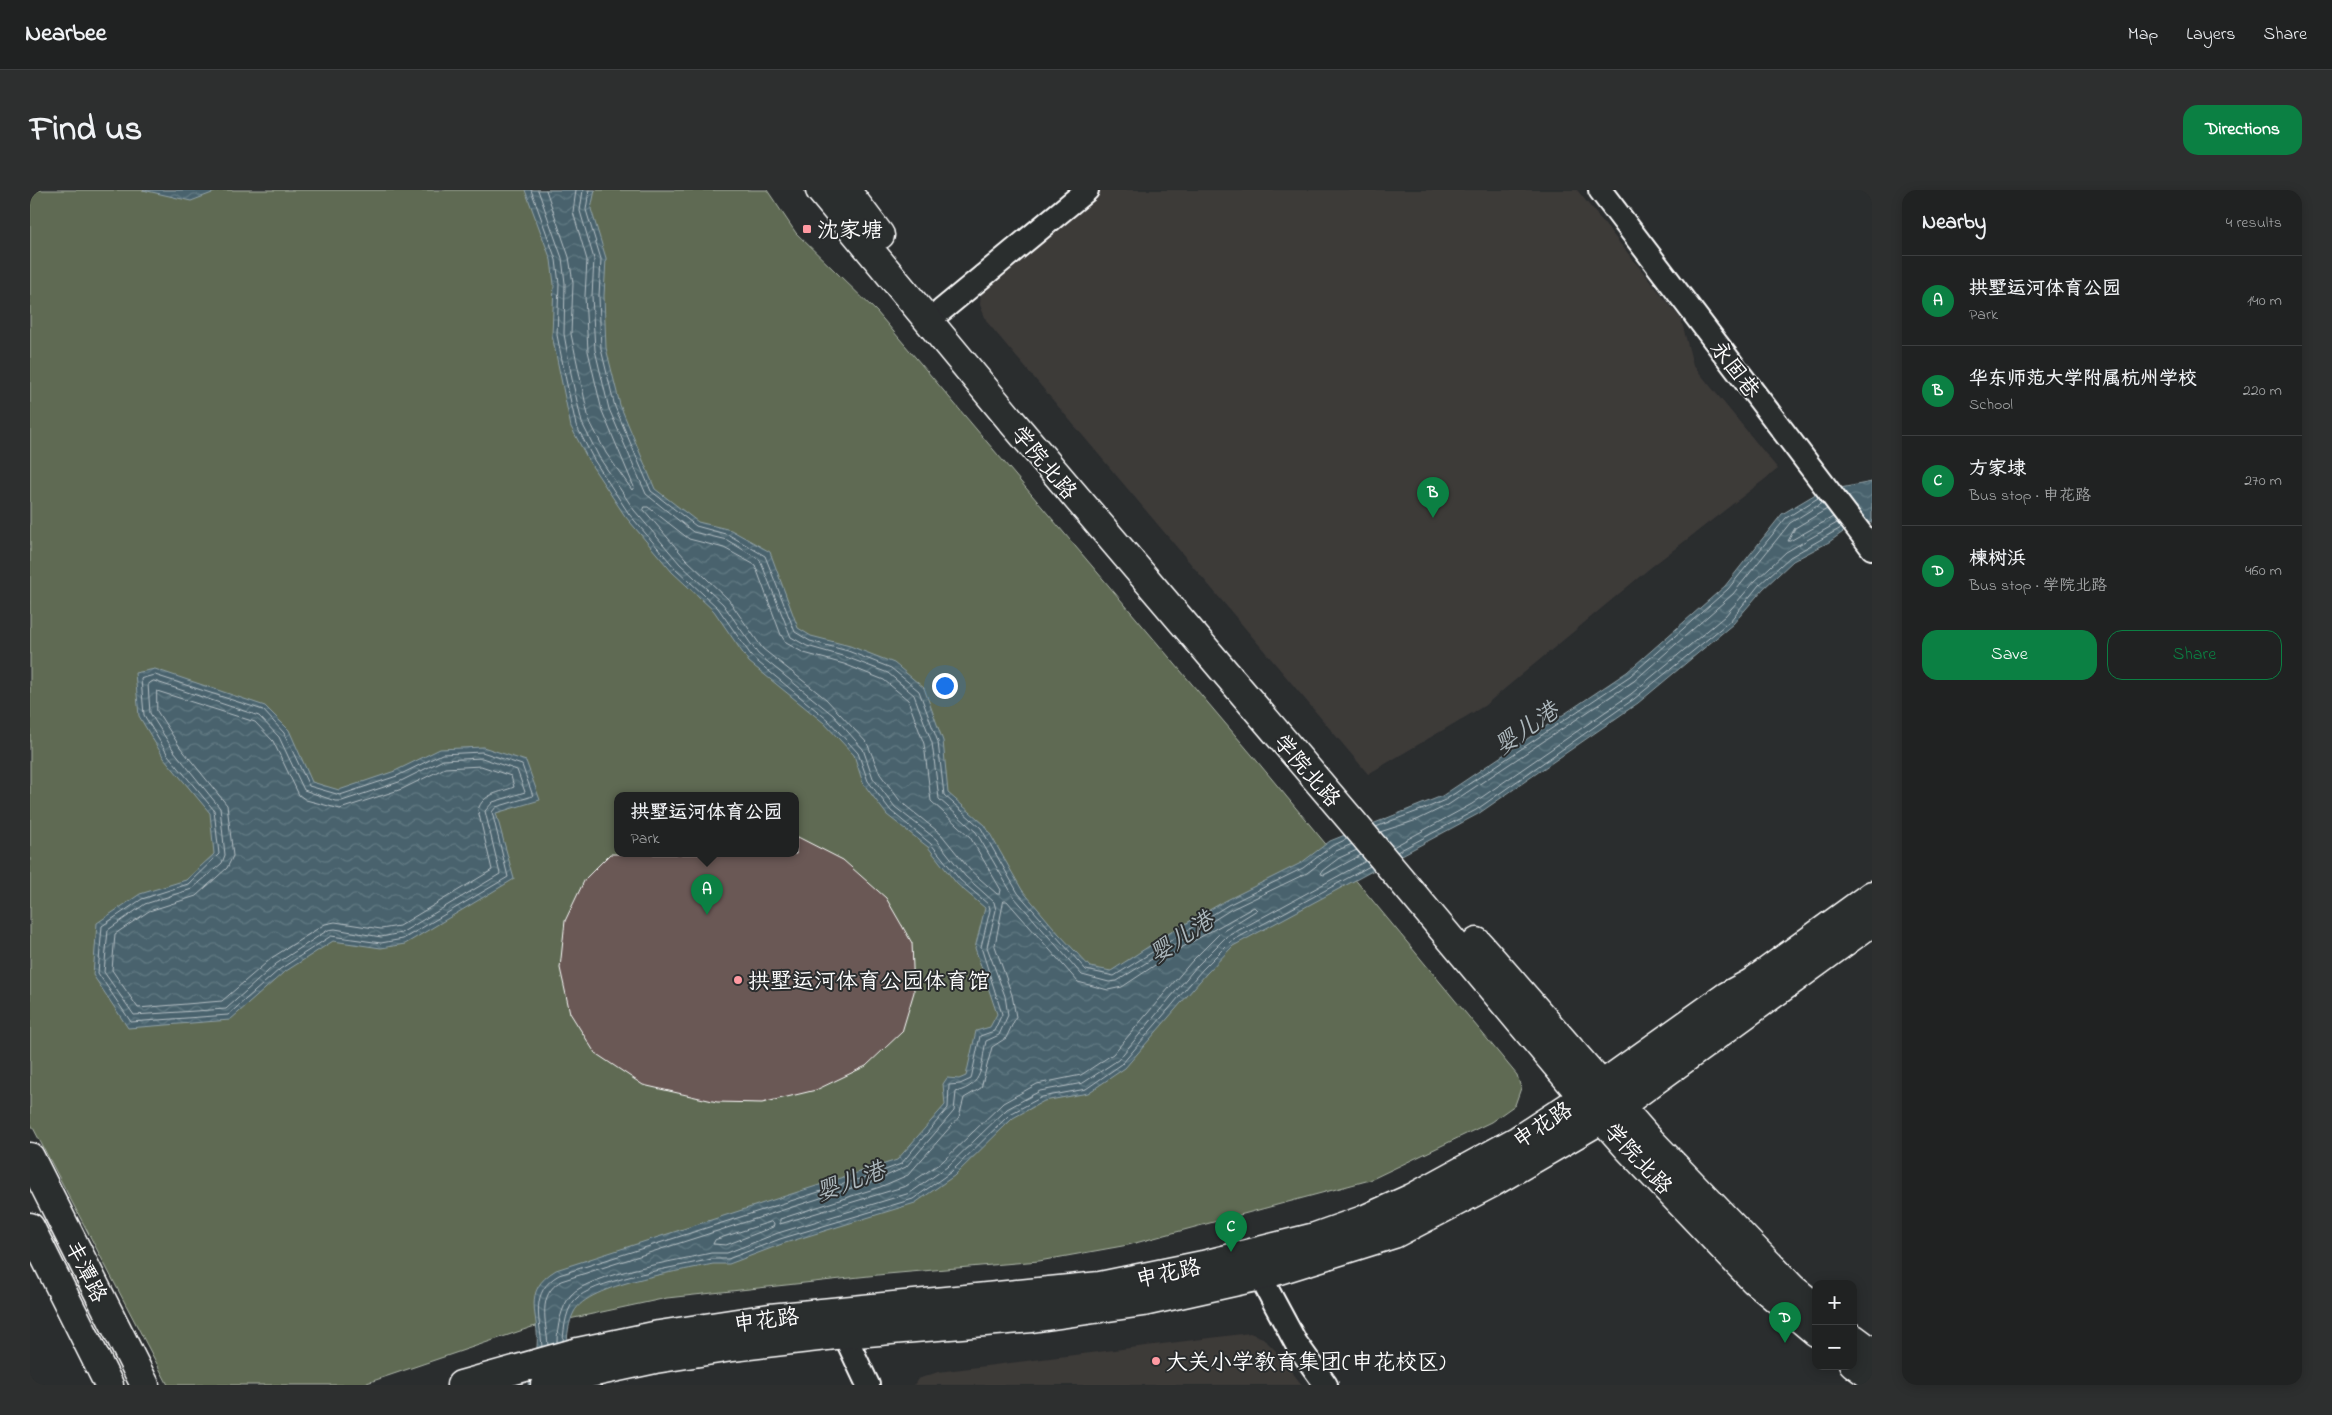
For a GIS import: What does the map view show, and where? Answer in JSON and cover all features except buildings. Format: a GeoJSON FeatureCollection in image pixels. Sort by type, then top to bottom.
{"type":"FeatureCollection","features":[{"type":"Feature","properties":{"kind":"main road","name":"学院北路"},"geometry":{"type":"LineString","coordinates":[[820,190],[1160,598],[1358,815],[1435,894],[1593,1091]]}},
{"type":"Feature","properties":{"kind":"main road","name":"学院北路"},"geometry":{"type":"LineString","coordinates":[[846,190],[886,243],[1221,644],[1358,815],[1394,872],[1593,1091],[1754,1280],[1812,1329]]}},
{"type":"Feature","properties":{"kind":"main road","name":"申花路"},"geometry":{"type":"LineString","coordinates":[[545,1385],[577,1364],[643,1338],[770,1318],[1100,1286],[1218,1261],[1315,1237],[1396,1205],[1466,1170],[1518,1140],[1593,1091],[1727,996],[1751,982],[1872,895]]}},
{"type":"Feature","properties":{"kind":"main road","name":"申花路"},"geometry":{"type":"LineString","coordinates":[[461,1385],[503,1372],[577,1364],[654,1359],[844,1334],[1032,1318],[1099,1309],[1207,1290],[1260,1276],[1394,1234],[1490,1184],[1611,1112],[1872,922]]}},
{"type":"Feature","properties":{"kind":"main road","name":"学院北路"},"geometry":{"type":"LineString","coordinates":[[1611,1112],[1645,1135],[1764,1260],[1792,1288],[1812,1304]]}},
{"type":"Feature","properties":{"kind":"main road","name":"丰潭路"},"geometry":{"type":"LineString","coordinates":[[30,1157],[144,1385]]}},
{"type":"Feature","properties":{"kind":"main road","name":"丰潭路"},"geometry":{"type":"LineString","coordinates":[[30,1227],[109,1385]]}},
{"type":"Feature","properties":{"kind":"main road"},"geometry":{"type":"LineString","coordinates":[[1857,1341],[1872,1352]]}},
{"type":"Feature","properties":{"kind":"main road"},"geometry":{"type":"LineString","coordinates":[[1857,1366],[1872,1378]]}},
{"type":"Feature","properties":{"kind":"street"},"geometry":{"type":"LineString","coordinates":[[942,310],[1087,190]]}},
{"type":"Feature","properties":{"kind":"street","name":"永固巷"},"geometry":{"type":"LineString","coordinates":[[1600,190],[1869,545]]}},
{"type":"Feature","properties":{"kind":"street"},"geometry":{"type":"LineString","coordinates":[[1260,1276],[1296,1343],[1326,1385]]}},
{"type":"Feature","properties":{"kind":"street"},"geometry":{"type":"LineString","coordinates":[[844,1334],[868,1385]]}},
{"type":"Feature","properties":{"kind":"shaded area"},"geometry":{"type":"Polygon","coordinates":[[[1081,190],[1577,190],[1681,319],[1693,365],[1778,469],[1650,568],[1484,706],[1368,774],[987,322],[980,305],[981,289],[1081,190]]]}},
{"type":"Feature","properties":{"kind":"shaded area","name":"大关小学教育集团(申花校区)"},"geometry":{"type":"Polygon","coordinates":[[[1250,1333],[1263,1338],[1275,1350],[1302,1385],[914,1385],[918,1379],[938,1372],[1250,1333]]]}},
{"type":"Feature","properties":{"kind":"green space"},"geometry":{"type":"Polygon","coordinates":[[[30,190],[767,190],[796,233],[877,312],[1252,755],[1517,1075],[1521,1088],[1515,1105],[1491,1122],[1370,1180],[1128,1245],[1039,1261],[887,1274],[667,1298],[532,1327],[361,1385],[168,1385],[30,1122],[30,190]]]}},
{"type":"Feature","properties":{"kind":"water"},"geometry":{"type":"Polygon","coordinates":[[[143,190],[220,190],[191,201],[143,190]]]}},
{"type":"Feature","properties":{"kind":"water","name":"婴儿港"},"geometry":{"type":"Polygon","coordinates":[[[525,190],[595,190],[591,209],[606,258],[604,296],[606,348],[620,405],[655,489],[698,522],[731,530],[770,552],[798,628],[811,636],[850,646],[894,663],[924,688],[943,741],[948,793],[985,825],[1022,890],[1090,967],[1111,971],[1171,932],[1225,901],[1301,863],[1330,841],[1442,796],[1627,672],[1725,586],[1782,514],[1819,492],[1872,482],[1872,522],[1853,525],[1829,542],[1793,561],[1763,589],[1733,624],[1638,703],[1478,814],[1233,946],[1206,974],[1125,1068],[1088,1093],[1044,1101],[1013,1118],[954,1176],[915,1203],[782,1244],[729,1264],[713,1264],[637,1280],[597,1294],[583,1302],[574,1312],[568,1329],[568,1385],[528,1385],[537,1347],[535,1295],[545,1278],[556,1270],[897,1160],[945,1105],[943,1084],[947,1078],[959,1079],[966,1076],[976,1031],[990,1027],[997,1014],[975,948],[985,908],[957,884],[928,847],[887,815],[863,783],[854,755],[824,723],[749,662],[714,611],[672,572],[625,516],[590,463],[571,427],[552,335],[554,284],[551,260],[525,190]]]}},
{"type":"Feature","properties":{"kind":"water"},"geometry":{"type":"Polygon","coordinates":[[[155,669],[265,706],[289,730],[312,782],[339,790],[395,771],[440,749],[483,747],[526,761],[540,800],[496,813],[514,879],[405,944],[381,948],[333,941],[283,973],[230,1020],[128,1028],[93,975],[97,923],[140,894],[186,880],[214,854],[210,813],[164,758],[139,716],[135,673],[155,669]]]}},
{"type":"Feature","properties":{"kind":"place","name":"沈家塘"},"geometry":{"type":"Point","coordinates":[807,229]}},
{"type":"Feature","properties":{"kind":"place","name":"华东师范大学附属杭州学校"},"geometry":{"type":"Point","coordinates":[1433,518]}},
{"type":"Feature","properties":{"kind":"place","name":"拱墅运河体育公园"},"geometry":{"type":"Point","coordinates":[707,915]}},
{"type":"Feature","properties":{"kind":"place","name":"拱墅运河体育公园体育馆"},"geometry":{"type":"Point","coordinates":[738,980]}},
{"type":"Feature","properties":{"kind":"place","name":"方家埭"},"geometry":{"type":"Point","coordinates":[1231,1252]}},
{"type":"Feature","properties":{"kind":"place","name":"楝树浜"},"geometry":{"type":"Point","coordinates":[1785,1343]}},
{"type":"Feature","properties":{"kind":"place","name":"大关小学教育集团(申花校区)"},"geometry":{"type":"Point","coordinates":[1156,1361]}}]}
